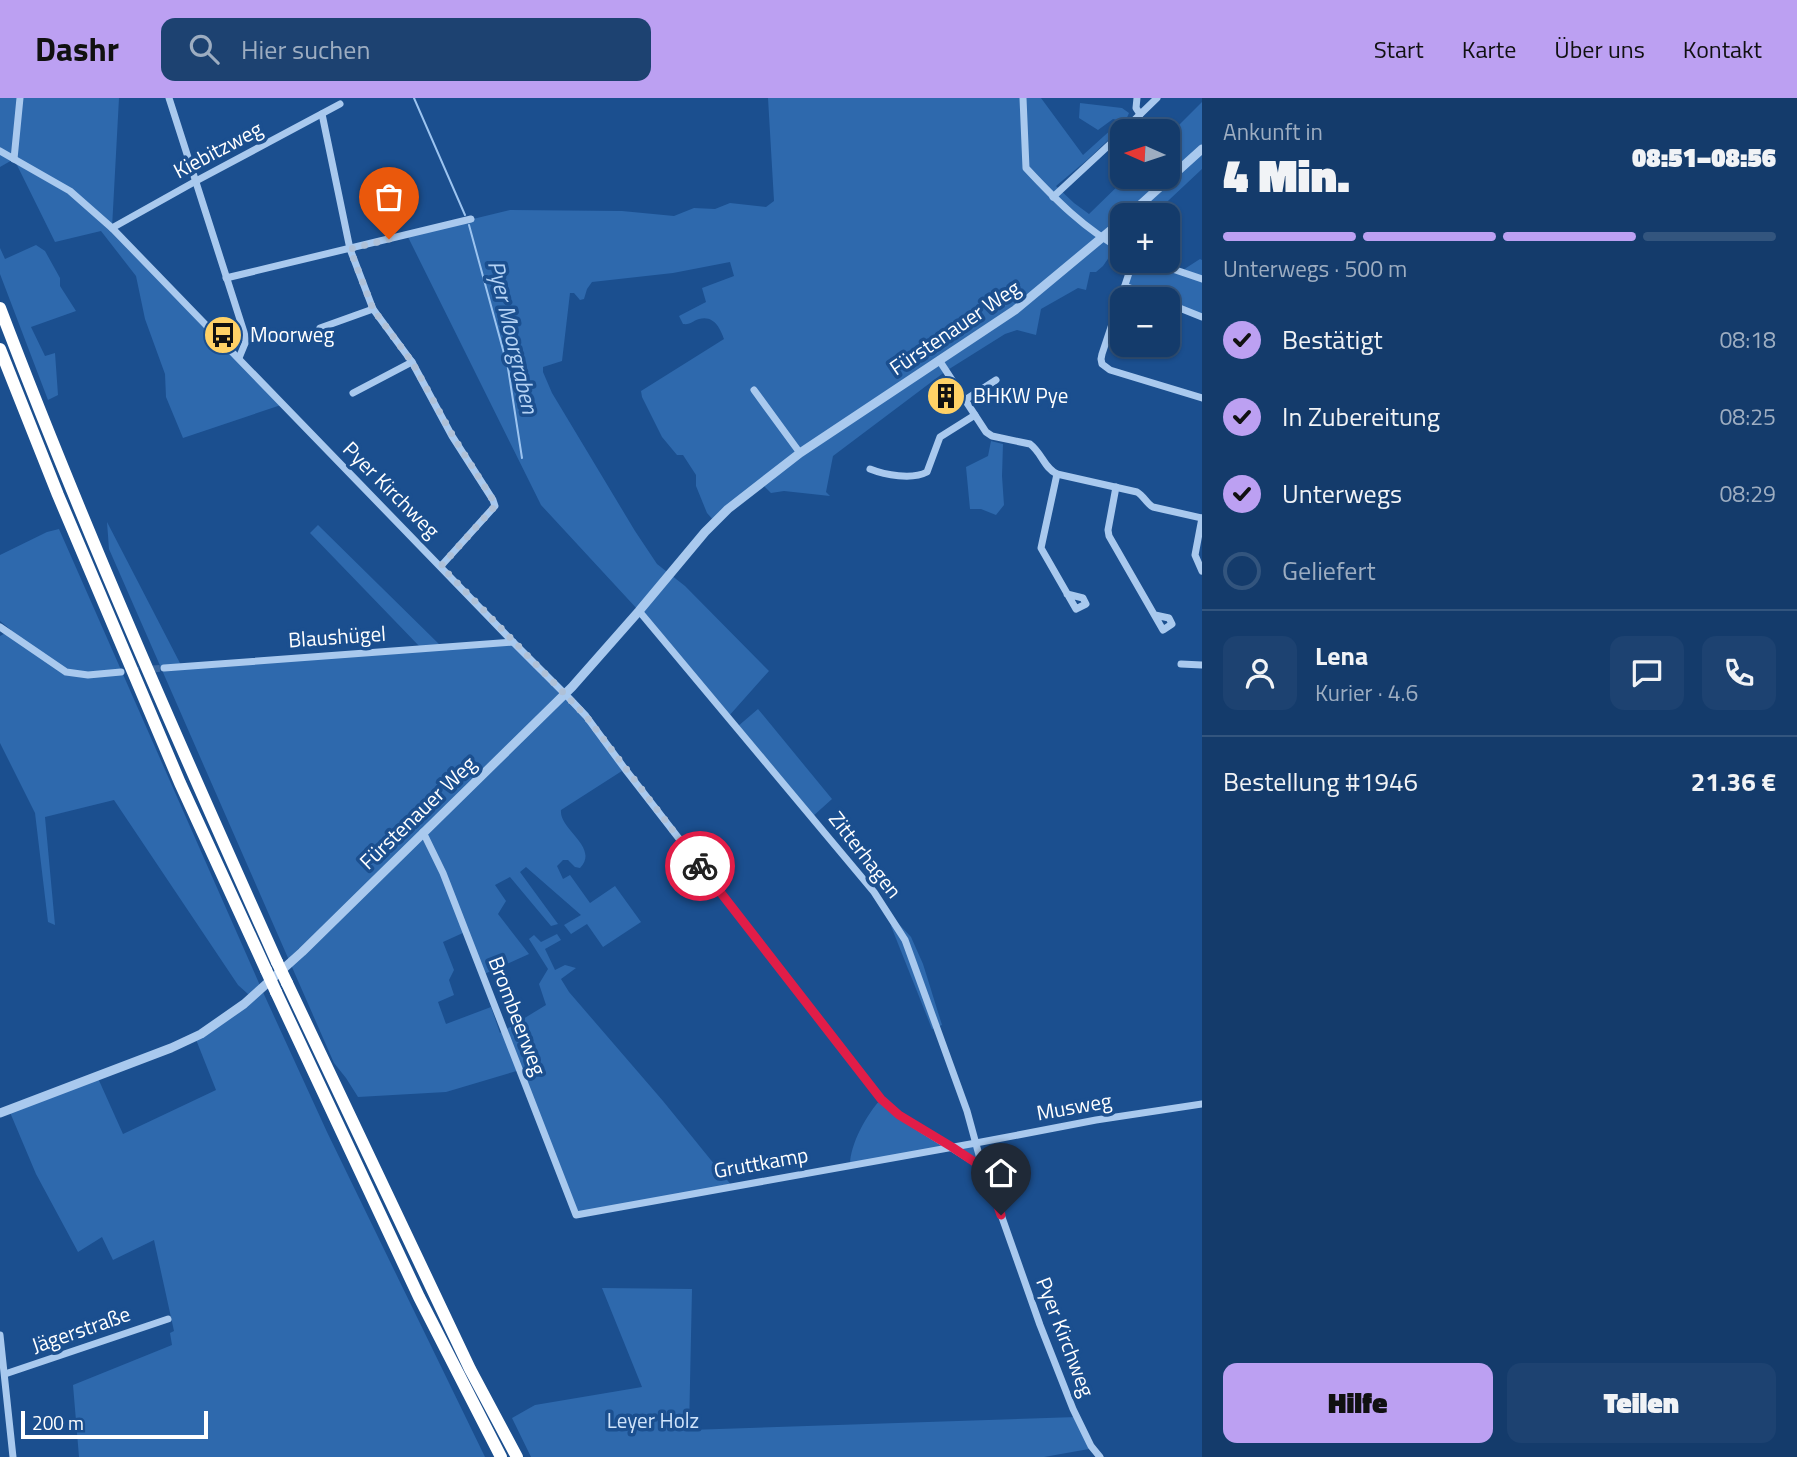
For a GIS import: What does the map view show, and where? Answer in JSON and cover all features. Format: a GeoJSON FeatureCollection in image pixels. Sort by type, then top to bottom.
{"type":"FeatureCollection","features":[{"type":"Feature","properties":{"kind":"highway"},"geometry":{"type":"LineString","coordinates":[[0,308],[72,489],[195,781],[277,962],[470,1369],[517,1457]]}},
{"type":"Feature","properties":{"kind":"highway"},"geometry":{"type":"LineString","coordinates":[[0,349],[58,495],[180,783],[419,1297],[501,1457]]}},
{"type":"Feature","properties":{"kind":"street"},"geometry":{"type":"LineString","coordinates":[[14,159],[19,98]]}},
{"type":"Feature","properties":{"kind":"street"},"geometry":{"type":"LineString","coordinates":[[169,98],[246,341],[239,358]]}},
{"type":"Feature","properties":{"kind":"street"},"geometry":{"type":"LineString","coordinates":[[1023,98],[1026,168],[1052,197],[1110,242]]}},
{"type":"Feature","properties":{"kind":"street"},"geometry":{"type":"LineString","coordinates":[[1137,98],[1136,108],[1140,114]]}},
{"type":"Feature","properties":{"kind":"street"},"geometry":{"type":"LineString","coordinates":[[1135,119],[1157,98]]}},
{"type":"Feature","properties":{"kind":"street","name":"Kiebitzweg"},"geometry":{"type":"LineString","coordinates":[[112,228],[340,104]]}},
{"type":"Feature","properties":{"kind":"street"},"geometry":{"type":"LineString","coordinates":[[322,114],[350,249],[373,309],[412,362],[495,506],[441,566]]}},
{"type":"Feature","properties":{"kind":"street"},"geometry":{"type":"LineString","coordinates":[[1052,197],[1110,143]]}},
{"type":"Feature","properties":{"kind":"street"},"geometry":{"type":"LineString","coordinates":[[1142,203],[1202,149]]}},
{"type":"Feature","properties":{"kind":"street","name":"Pyer Kirchweg"},"geometry":{"type":"LineString","coordinates":[[0,151],[71,191],[112,228],[565,694],[586,716],[881,1099],[899,1115],[982,1167],[1073,1409],[1091,1446],[1100,1457]]}},
{"type":"Feature","properties":{"kind":"street"},"geometry":{"type":"LineString","coordinates":[[226,278],[471,219]]}},
{"type":"Feature","properties":{"kind":"street","name":"Fürstenauer Weg"},"geometry":{"type":"LineString","coordinates":[[0,1113],[171,1048],[201,1034],[244,1004],[302,952],[565,694],[728,509],[800,453],[1034,295],[1110,231]]}},
{"type":"Feature","properties":{"kind":"street"},"geometry":{"type":"LineString","coordinates":[[1180,272],[1202,279]]}},
{"type":"Feature","properties":{"kind":"street"},"geometry":{"type":"LineString","coordinates":[[1129,273],[1102,354],[1102,364],[1110,370],[1202,398]]}},
{"type":"Feature","properties":{"kind":"street"},"geometry":{"type":"LineString","coordinates":[[1180,308],[1202,317]]}},
{"type":"Feature","properties":{"kind":"street"},"geometry":{"type":"LineString","coordinates":[[320,328],[373,309]]}},
{"type":"Feature","properties":{"kind":"street"},"geometry":{"type":"LineString","coordinates":[[939,360],[986,432],[992,436],[1030,444],[1049,471],[1137,492],[1153,507],[1202,518],[1195,549],[1196,560],[1201,569]]}},
{"type":"Feature","properties":{"kind":"street"},"geometry":{"type":"LineString","coordinates":[[353,393],[412,362]]}},
{"type":"Feature","properties":{"kind":"street"},"geometry":{"type":"LineString","coordinates":[[965,400],[996,380]]}},
{"type":"Feature","properties":{"kind":"street"},"geometry":{"type":"LineString","coordinates":[[754,390],[800,453]]}},
{"type":"Feature","properties":{"kind":"street"},"geometry":{"type":"LineString","coordinates":[[870,469],[883,474],[920,476],[927,472],[940,437],[975,415]]}},
{"type":"Feature","properties":{"kind":"street"},"geometry":{"type":"LineString","coordinates":[[1057,474],[1041,548],[1067,594]]}},
{"type":"Feature","properties":{"kind":"street"},"geometry":{"type":"LineString","coordinates":[[1116,487],[1109,537],[1155,615]]}},
{"type":"Feature","properties":{"kind":"street","name":"Zitterhagen"},"geometry":{"type":"LineString","coordinates":[[639,611],[874,892],[905,940],[967,1111],[982,1167]]}},
{"type":"Feature","properties":{"kind":"street"},"geometry":{"type":"LineString","coordinates":[[0,627],[66,672],[88,675],[121,672]]}},
{"type":"Feature","properties":{"kind":"street","name":"Blaushügel"},"geometry":{"type":"LineString","coordinates":[[164,668],[513,642]]}},
{"type":"Feature","properties":{"kind":"street"},"geometry":{"type":"LineString","coordinates":[[1181,664],[1202,665]]}},
{"type":"Feature","properties":{"kind":"street","name":"Brombeerweg"},"geometry":{"type":"LineString","coordinates":[[423,832],[443,873],[576,1215]]}},
{"type":"Feature","properties":{"kind":"street","name":"Musweg"},"geometry":{"type":"LineString","coordinates":[[952,1147],[1096,1120],[1202,1104]]}},
{"type":"Feature","properties":{"kind":"street","name":"Gruttkamp"},"geometry":{"type":"LineString","coordinates":[[576,1215],[952,1147]]}},
{"type":"Feature","properties":{"kind":"street","name":"Jägerstraße"},"geometry":{"type":"LineString","coordinates":[[5,1374],[168,1319]]}},
{"type":"Feature","properties":{"kind":"street"},"geometry":{"type":"LineString","coordinates":[[0,1335],[13,1457]]}},
{"type":"Feature","properties":{"kind":"green space"},"geometry":{"type":"Polygon","coordinates":[[[0,98],[119,98],[112,228],[284,404],[183,438],[166,397],[165,374],[145,319],[136,276],[101,231],[55,242],[14,159],[0,167],[0,98]]]}},
{"type":"Feature","properties":{"kind":"green space"},"geometry":{"type":"Polygon","coordinates":[[[768,98],[1041,98],[1083,155],[1110,131],[1110,138],[1056,186],[1089,214],[1115,189],[1180,189],[1180,124],[1202,102],[1202,169],[1166,203],[1110,203],[1110,256],[1096,272],[1090,272],[1086,290],[1078,288],[1041,309],[1036,335],[1017,330],[1005,334],[946,371],[833,456],[826,492],[830,496],[784,491],[771,493],[761,483],[715,522],[707,513],[696,486],[696,475],[683,455],[677,455],[662,437],[642,397],[641,391],[724,339],[718,327],[709,319],[683,324],[679,316],[706,302],[702,288],[734,276],[730,262],[673,273],[592,282],[584,299],[580,300],[574,293],[570,293],[562,361],[543,367],[552,393],[657,564],[685,586],[769,671],[728,717],[639,611],[541,505],[407,235],[510,210],[622,211],[674,216],[694,208],[715,209],[730,203],[766,207],[774,201],[768,98]]]}},
{"type":"Feature","properties":{"kind":"green space"},"geometry":{"type":"Polygon","coordinates":[[[1080,103],[1122,108],[1129,113],[1126,119],[1110,119],[1098,130],[1079,118],[1080,103]]]}},
{"type":"Feature","properties":{"kind":"green space"},"geometry":{"type":"Polygon","coordinates":[[[36,245],[45,251],[60,278],[60,286],[76,311],[31,327],[45,356],[55,353],[58,395],[48,400],[0,274],[0,248],[5,259],[36,245]]]}},
{"type":"Feature","properties":{"kind":"green space"},"geometry":{"type":"Polygon","coordinates":[[[1202,260],[1202,317],[1180,308],[1180,287],[1125,286],[1129,273],[1182,273],[1202,260]]]}},
{"type":"Feature","properties":{"kind":"green space"},"geometry":{"type":"Polygon","coordinates":[[[991,441],[1003,444],[1004,505],[996,515],[981,509],[970,509],[966,467],[988,456],[991,441]]]}},
{"type":"Feature","properties":{"kind":"green space"},"geometry":{"type":"Polygon","coordinates":[[[107,522],[182,667],[421,648],[310,533],[318,525],[442,647],[513,642],[569,698],[625,769],[561,810],[566,825],[582,846],[585,860],[580,868],[568,860],[563,860],[557,866],[563,879],[570,875],[590,903],[615,886],[641,922],[603,947],[587,924],[571,934],[564,925],[581,915],[526,867],[520,872],[558,924],[551,926],[510,877],[495,885],[506,901],[498,914],[529,954],[482,975],[465,932],[443,942],[454,970],[449,980],[454,995],[438,1002],[446,1024],[491,1007],[500,1033],[546,1005],[539,984],[548,969],[529,939],[534,935],[541,942],[557,934],[561,940],[545,949],[555,970],[565,965],[576,968],[561,979],[569,992],[732,1186],[577,1213],[520,1070],[446,1092],[358,1097],[334,1063],[109,549],[107,522]]]}},
{"type":"Feature","properties":{"kind":"green space"},"geometry":{"type":"Polygon","coordinates":[[[59,529],[327,1132],[485,1457],[79,1457],[73,1385],[172,1345],[170,1333],[174,1331],[154,1240],[113,1260],[102,1237],[78,1252],[36,1174],[9,1110],[97,1076],[123,1134],[216,1090],[195,1037],[256,993],[248,994],[238,985],[114,800],[45,817],[55,925],[48,922],[35,813],[0,743],[0,636],[11,630],[0,621],[0,555],[59,529]]]}},
{"type":"Feature","properties":{"kind":"green space"},"geometry":{"type":"Polygon","coordinates":[[[758,709],[832,799],[812,817],[728,717],[737,727],[758,709]]]}},
{"type":"Feature","properties":{"kind":"green space"},"geometry":{"type":"Polygon","coordinates":[[[896,921],[911,937],[923,964],[942,1025],[932,1029],[891,926],[896,921]]]}},
{"type":"Feature","properties":{"kind":"green space"},"geometry":{"type":"Polygon","coordinates":[[[881,1099],[899,1115],[952,1147],[850,1165],[860,1130],[881,1099]]]}},
{"type":"Feature","properties":{"kind":"green space"},"geometry":{"type":"Polygon","coordinates":[[[976,1143],[982,1167],[952,1147],[976,1143]]]}},
{"type":"Feature","properties":{"kind":"green space","name":"Leyer Holz"},"geometry":{"type":"Polygon","coordinates":[[[602,1288],[692,1289],[689,1430],[1077,1417],[1089,1449],[1044,1457],[531,1457],[512,1418],[535,1405],[642,1387],[602,1288]]]}},
{"type":"Feature","properties":{"kind":"waterway","name":"Pyer Moorgraben"},"geometry":{"type":"LineString","coordinates":[[414,98],[465,215]]}},
{"type":"Feature","properties":{"kind":"waterway","name":"Pyer Moorgraben"},"geometry":{"type":"LineString","coordinates":[[469,225],[508,368],[522,458]]}},
{"type":"Feature","properties":{"kind":"tunnel"},"geometry":{"type":"LineString","coordinates":[[132,671],[164,668]]}},
{"type":"Feature","properties":{"kind":"way so far"},"geometry":{"type":"LineString","coordinates":[[389,239],[350,249],[373,309],[412,362],[495,506],[441,566],[586,716],[700,866]]}},
{"type":"Feature","properties":{"kind":"place","name":"Moorweg"},"geometry":{"type":"Point","coordinates":[223,335]}},
{"type":"Feature","properties":{"kind":"place","name":"BHKW Pye"},"geometry":{"type":"Point","coordinates":[946,396]}},
{"type":"Feature","properties":{"kind":"route"},"geometry":{"type":"LineString","coordinates":[[700,866],[881,1099],[899,1115],[982,1167],[1001,1215]]}}]}
